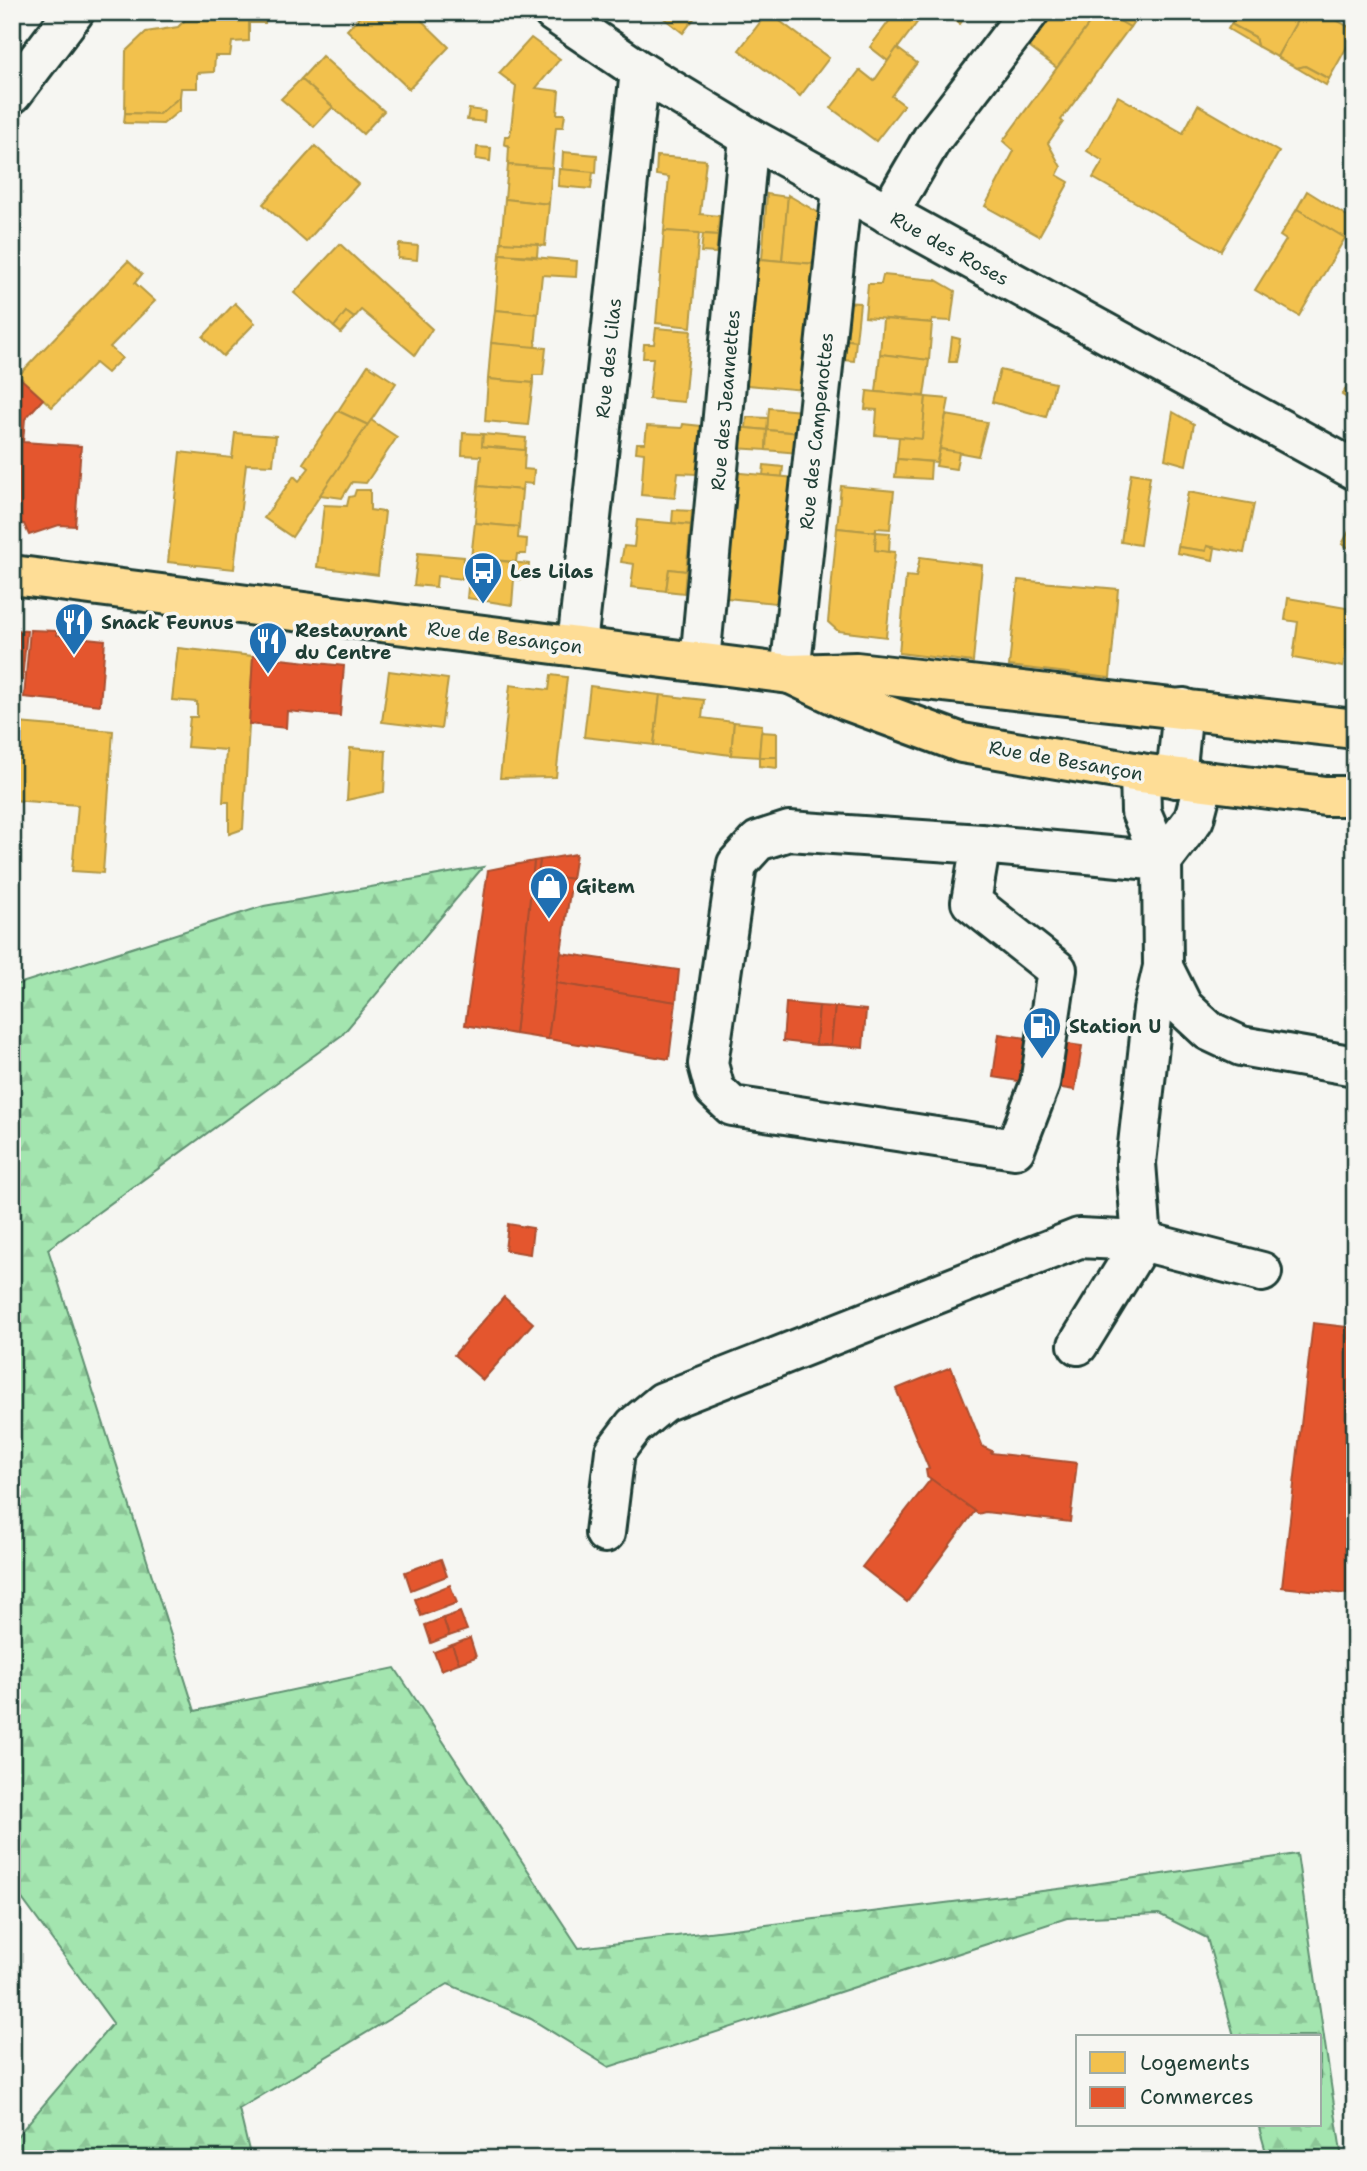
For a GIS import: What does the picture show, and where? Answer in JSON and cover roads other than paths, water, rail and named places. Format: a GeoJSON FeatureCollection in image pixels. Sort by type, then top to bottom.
{"type":"FeatureCollection","features":[{"type":"Feature","properties":{"kind":"main road","name":"Rue de Besançon"},"geometry":{"type":"LineString","coordinates":[[12,575],[790,674],[856,671],[1355,729]]}},
{"type":"Feature","properties":{"kind":"main road","name":"Rue de Besançon"},"geometry":{"type":"LineString","coordinates":[[790,674],[848,701],[962,743],[1173,777],[1325,796],[1355,796]]}},
{"type":"Feature","properties":{"kind":"street"},"geometry":{"type":"LineString","coordinates":[[12,94],[74,12]]}},
{"type":"Feature","properties":{"kind":"street","name":"Rue des Roses"},"geometry":{"type":"LineString","coordinates":[[553,12],[640,71],[750,137],[1355,470]]}},
{"type":"Feature","properties":{"kind":"street"},"geometry":{"type":"LineString","coordinates":[[888,214],[932,139],[1029,12]]}},
{"type":"Feature","properties":{"kind":"street","name":"Rue des Lilas"},"geometry":{"type":"LineString","coordinates":[[577,645],[640,71]]}},
{"type":"Feature","properties":{"kind":"street","name":"Rue des Jeannettes"},"geometry":{"type":"LineString","coordinates":[[700,662],[750,137]]}},
{"type":"Feature","properties":{"kind":"street","name":"Rue des Campenottes"},"geometry":{"type":"LineString","coordinates":[[790,674],[842,188]]}},
{"type":"Feature","properties":{"kind":"street"},"geometry":{"type":"LineString","coordinates":[[1078,1346],[1142,1241],[1136,1163],[1153,1009],[1163,967],[1162,861],[1141,812],[1173,777],[1183,708]]}},
{"type":"Feature","properties":{"kind":"street"},"geometry":{"type":"LineString","coordinates":[[1162,861],[1194,819],[1173,777]]}},
{"type":"Feature","properties":{"kind":"street"},"geometry":{"type":"LineString","coordinates":[[981,844],[971,902],[1057,970],[1040,1084],[1015,1149],[732,1106],[715,1090],[708,1064],[737,864],[758,841],[789,831],[981,844],[1162,861]]}},
{"type":"Feature","properties":{"kind":"street"},"geometry":{"type":"LineString","coordinates":[[1163,967],[1183,1007],[1209,1031],[1241,1046],[1355,1066]]}},
{"type":"Feature","properties":{"kind":"street"},"geometry":{"type":"LineString","coordinates":[[605,1533],[615,1451],[634,1426],[663,1402],[1079,1238],[1142,1241],[1262,1272]]}},
{"type":"Feature","properties":{"kind":"place","name":"Les Lilas"},"geometry":{"type":"Point","coordinates":[483,605]}},
{"type":"Feature","properties":{"kind":"place","name":"Snack Feunus"},"geometry":{"type":"Point","coordinates":[74,656]}},
{"type":"Feature","properties":{"kind":"place","name":"Restaurant du Centre"},"geometry":{"type":"Point","coordinates":[268,675]}},
{"type":"Feature","properties":{"kind":"place","name":"Gitem"},"geometry":{"type":"Point","coordinates":[549,920]}},
{"type":"Feature","properties":{"kind":"place","name":"Station U"},"geometry":{"type":"Point","coordinates":[1042,1060]}}]}
